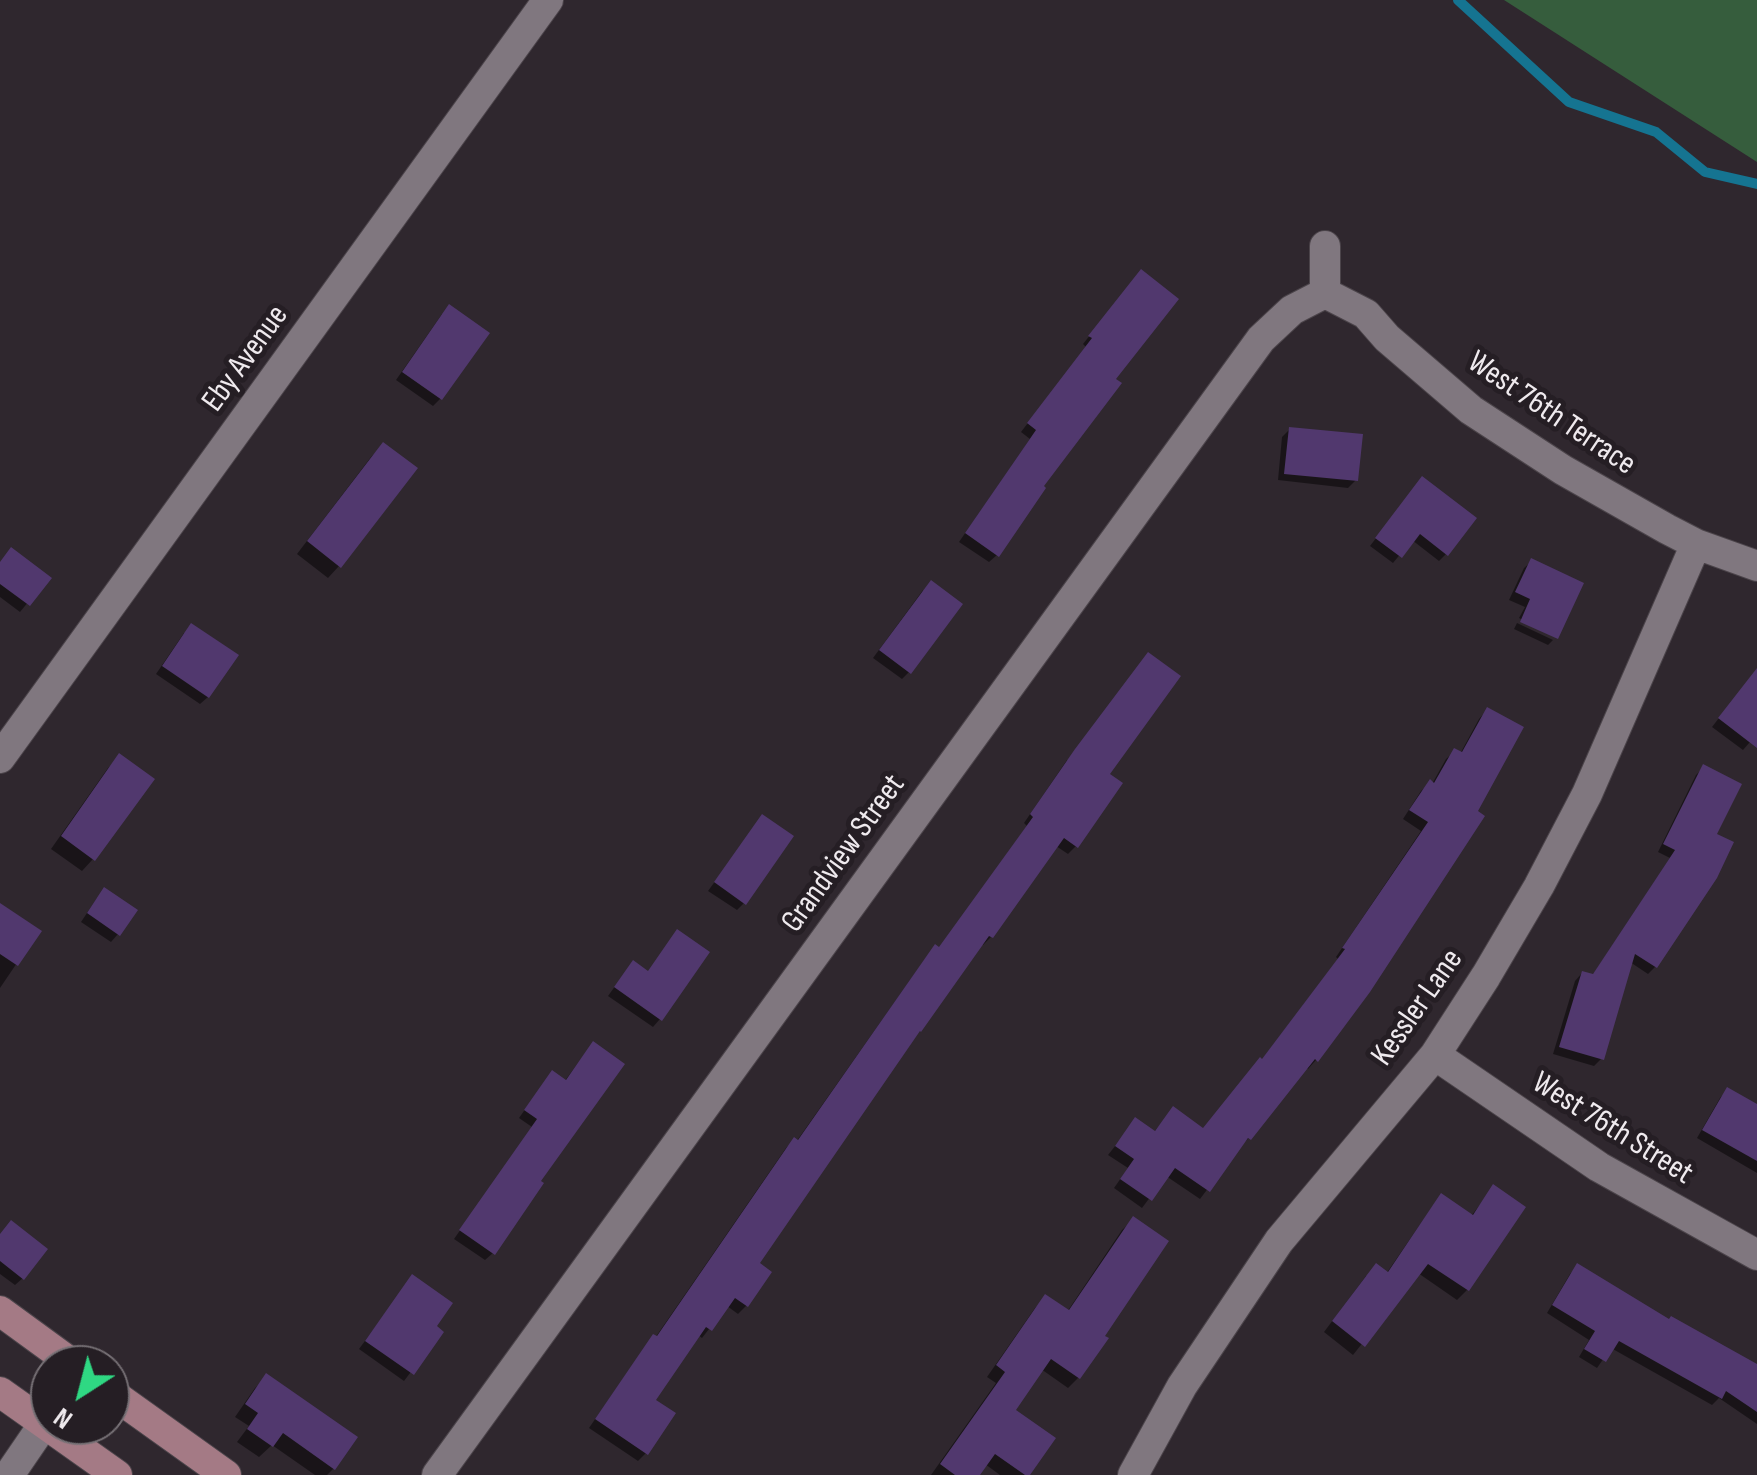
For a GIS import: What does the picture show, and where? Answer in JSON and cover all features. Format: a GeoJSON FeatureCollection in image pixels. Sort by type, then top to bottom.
{"type":"FeatureCollection","features":[{"type":"Feature","properties":{"kind":"main road"},"geometry":{"type":"LineString","coordinates":[[0,1312],[46,1345]]}},
{"type":"Feature","properties":{"kind":"main road"},"geometry":{"type":"LineString","coordinates":[[0,1392],[30,1409]]}},
{"type":"Feature","properties":{"kind":"main road"},"geometry":{"type":"LineString","coordinates":[[130,1406],[226,1475]]}},
{"type":"Feature","properties":{"kind":"main road"},"geometry":{"type":"LineString","coordinates":[[80,1445],[117,1475]]}},
{"type":"Feature","properties":{"kind":"street","name":"Eby Avenue"},"geometry":{"type":"LineString","coordinates":[[0,758],[548,0]]}},
{"type":"Feature","properties":{"kind":"street"},"geometry":{"type":"LineString","coordinates":[[1325,246],[1325,293]]}},
{"type":"Feature","properties":{"kind":"street","name":"West 76th Terrace"},"geometry":{"type":"LineString","coordinates":[[1325,293],[1366,314],[1387,338],[1471,410],[1563,470],[1696,544],[1757,566]]}},
{"type":"Feature","properties":{"kind":"street","name":"Grandview Street"},"geometry":{"type":"LineString","coordinates":[[437,1475],[1260,339],[1292,310],[1325,293]]}},
{"type":"Feature","properties":{"kind":"street","name":"Kessler Lane"},"geometry":{"type":"LineString","coordinates":[[1133,1475],[1182,1386],[1279,1241],[1435,1056],[1540,886],[1587,794],[1696,544]]}},
{"type":"Feature","properties":{"kind":"street","name":"West 76th Street"},"geometry":{"type":"LineString","coordinates":[[1435,1056],[1599,1167],[1757,1255]]}},
{"type":"Feature","properties":{"kind":"street"},"geometry":{"type":"LineString","coordinates":[[9,1475],[30,1444]]}},
{"type":"Feature","properties":{"kind":"green space"},"geometry":{"type":"Polygon","coordinates":[[[1504,0],[1757,0],[1757,162],[1504,0]]]}},
{"type":"Feature","properties":{"kind":"building"},"geometry":{"type":"Polygon","coordinates":[[[1141,269],[1179,299],[1116,379],[1122,383],[1044,486],[999,557],[965,533],[1036,430],[1027,423],[1141,269]]]}},
{"type":"Feature","properties":{"kind":"building"},"geometry":{"type":"Polygon","coordinates":[[[449,304],[490,333],[442,400],[402,372],[449,304]]]}},
{"type":"Feature","properties":{"kind":"building"},"geometry":{"type":"Polygon","coordinates":[[[1289,427],[1363,434],[1358,481],[1284,474],[1289,427]]]}},
{"type":"Feature","properties":{"kind":"building"},"geometry":{"type":"Polygon","coordinates":[[[383,442],[418,468],[341,568],[307,541],[383,442]]]}},
{"type":"Feature","properties":{"kind":"building"},"geometry":{"type":"Polygon","coordinates":[[[1422,476],[1477,518],[1448,556],[1420,534],[1402,558],[1375,538],[1422,476]]]}},
{"type":"Feature","properties":{"kind":"building"},"geometry":{"type":"Polygon","coordinates":[[[11,547],[52,578],[30,606],[0,584],[0,562],[11,547]]]}},
{"type":"Feature","properties":{"kind":"building"},"geometry":{"type":"Polygon","coordinates":[[[1531,558],[1584,583],[1558,639],[1520,622],[1530,599],[1515,592],[1531,558]]]}},
{"type":"Feature","properties":{"kind":"building"},"geometry":{"type":"Polygon","coordinates":[[[931,580],[963,604],[911,674],[879,650],[931,580]]]}},
{"type":"Feature","properties":{"kind":"building"},"geometry":{"type":"Polygon","coordinates":[[[191,623],[239,655],[209,698],[162,666],[191,623]]]}},
{"type":"Feature","properties":{"kind":"building"},"geometry":{"type":"Polygon","coordinates":[[[1148,652],[1181,676],[1110,774],[1123,783],[1078,848],[1064,838],[920,1031],[760,1263],[772,1272],[748,1307],[735,1298],[712,1331],[706,1327],[656,1400],[676,1413],[648,1455],[595,1419],[794,1137],[798,1140],[935,944],[939,947],[1033,817],[1030,814],[1075,749],[1148,652]]]}},
{"type":"Feature","properties":{"kind":"building"},"geometry":{"type":"Polygon","coordinates":[[[1757,668],[1757,748],[1718,718],[1757,668]]]}},
{"type":"Feature","properties":{"kind":"building"},"geometry":{"type":"Polygon","coordinates":[[[1487,707],[1524,727],[1478,811],[1485,816],[1370,992],[1318,1062],[1315,1059],[1251,1140],[1248,1138],[1210,1192],[1175,1168],[1152,1201],[1120,1179],[1134,1159],[1115,1146],[1135,1117],[1155,1131],[1173,1106],[1203,1128],[1262,1059],[1345,949],[1342,948],[1428,822],[1409,810],[1430,779],[1434,783],[1454,748],[1462,752],[1487,707]]]}},
{"type":"Feature","properties":{"kind":"building"},"geometry":{"type":"Polygon","coordinates":[[[119,753],[155,779],[95,861],[61,836],[119,753]]]}},
{"type":"Feature","properties":{"kind":"building"},"geometry":{"type":"Polygon","coordinates":[[[1703,764],[1742,784],[1717,834],[1734,842],[1717,878],[1657,968],[1635,954],[1604,1060],[1559,1047],[1582,971],[1593,974],[1675,850],[1663,844],[1703,764]]]}},
{"type":"Feature","properties":{"kind":"building"},"geometry":{"type":"Polygon","coordinates":[[[762,814],[794,836],[746,905],[714,882],[762,814]]]}},
{"type":"Feature","properties":{"kind":"building"},"geometry":{"type":"Polygon","coordinates":[[[104,887],[138,910],[120,936],[87,913],[104,887]]]}},
{"type":"Feature","properties":{"kind":"building"},"geometry":{"type":"Polygon","coordinates":[[[0,903],[42,931],[18,966],[0,954],[0,903]]]}},
{"type":"Feature","properties":{"kind":"building"},"geometry":{"type":"Polygon","coordinates":[[[677,929],[710,952],[662,1021],[614,987],[633,960],[648,971],[677,929]]]}},
{"type":"Feature","properties":{"kind":"building"},"geometry":{"type":"Polygon","coordinates":[[[593,1041],[625,1064],[541,1181],[544,1183],[495,1255],[459,1230],[537,1119],[524,1110],[552,1070],[566,1080],[593,1041]]]}},
{"type":"Feature","properties":{"kind":"building"},"geometry":{"type":"Polygon","coordinates":[[[1727,1087],[1757,1104],[1757,1161],[1702,1130],[1727,1087]]]}},
{"type":"Feature","properties":{"kind":"building"},"geometry":{"type":"Polygon","coordinates":[[[1493,1184],[1526,1207],[1469,1291],[1428,1264],[1365,1347],[1332,1321],[1376,1263],[1388,1272],[1441,1193],[1473,1215],[1493,1184]]]}},
{"type":"Feature","properties":{"kind":"building"},"geometry":{"type":"Polygon","coordinates":[[[1133,1216],[1169,1241],[1080,1379],[1051,1359],[1016,1410],[1056,1438],[1030,1475],[995,1454],[980,1475],[955,1475],[940,1464],[1005,1372],[996,1365],[1045,1294],[1069,1310],[1133,1216]]]}},
{"type":"Feature","properties":{"kind":"building"},"geometry":{"type":"Polygon","coordinates":[[[11,1220],[48,1249],[24,1280],[0,1261],[0,1234],[11,1220]]]}},
{"type":"Feature","properties":{"kind":"building"},"geometry":{"type":"Polygon","coordinates":[[[1577,1263],[1669,1319],[1671,1316],[1757,1364],[1757,1412],[1726,1391],[1722,1399],[1619,1341],[1606,1362],[1584,1349],[1595,1331],[1552,1305],[1577,1263]]]}},
{"type":"Feature","properties":{"kind":"building"},"geometry":{"type":"Polygon","coordinates":[[[412,1274],[453,1303],[437,1326],[444,1332],[414,1375],[365,1341],[412,1274]]]}},
{"type":"Feature","properties":{"kind":"building"},"geometry":{"type":"Polygon","coordinates":[[[266,1373],[358,1437],[335,1470],[283,1433],[273,1447],[247,1429],[258,1413],[245,1404],[266,1373]]]}},
{"type":"Feature","properties":{"kind":"waterway"},"geometry":{"type":"LineString","coordinates":[[1458,0],[1569,102],[1656,132],[1705,172],[1757,184]]}}]}
